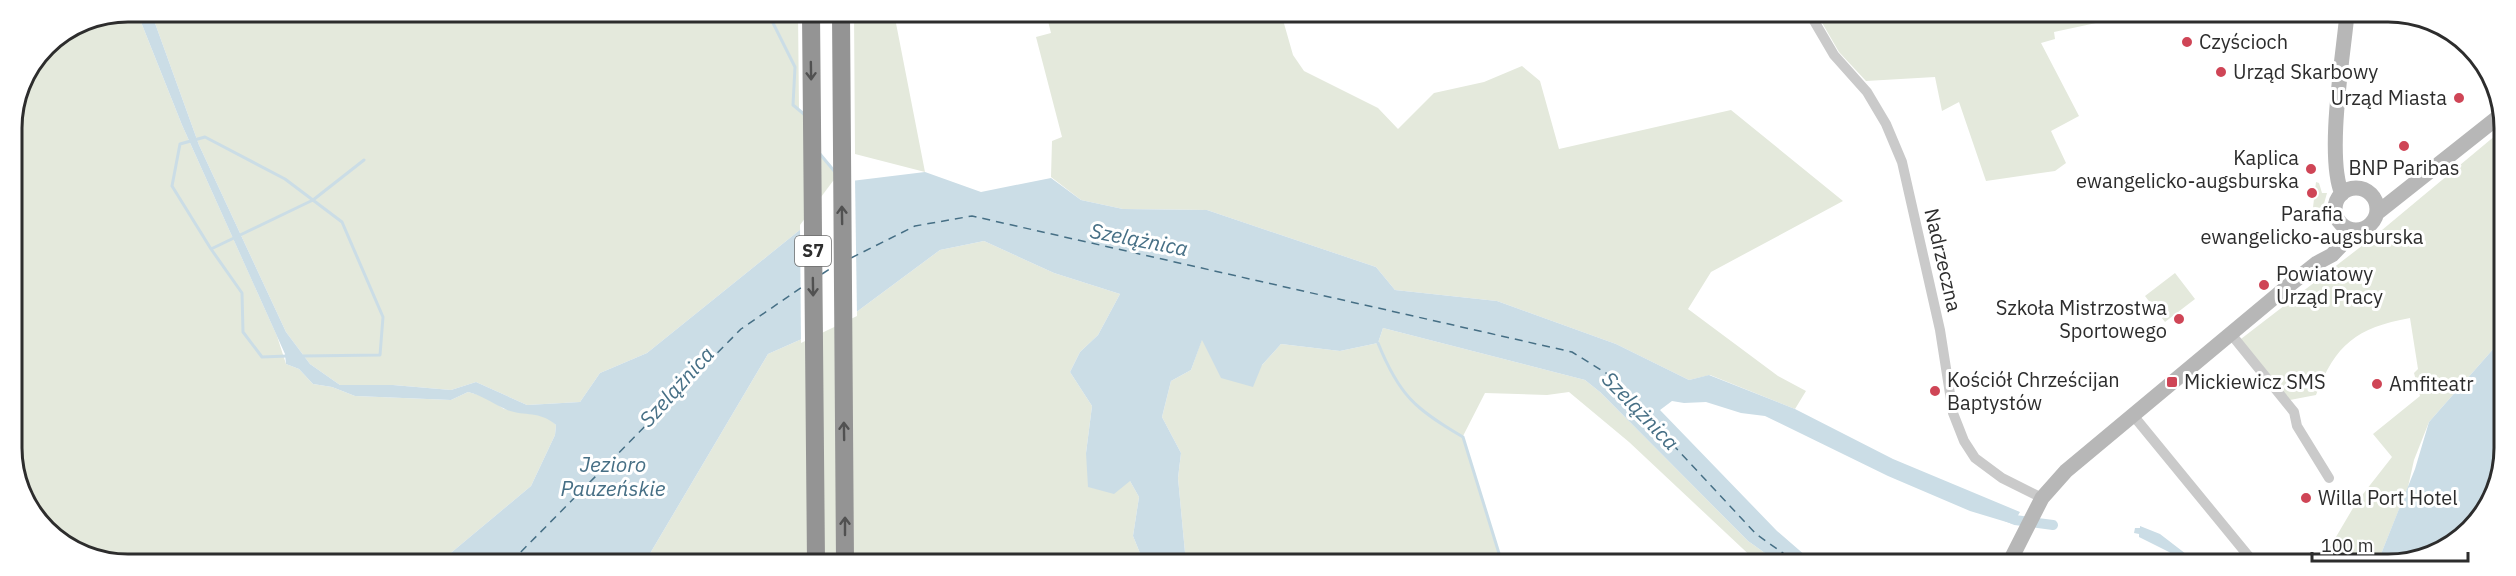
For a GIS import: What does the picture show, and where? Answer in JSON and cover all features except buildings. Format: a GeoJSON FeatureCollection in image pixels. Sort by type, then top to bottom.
{"type":"FeatureCollection","features":[{"type":"Feature","properties":{"kind":"highway","name":"S7"},"geometry":{"type":"LineString","coordinates":[[811,22],[816,554]]}},
{"type":"Feature","properties":{"kind":"highway","name":"S7"},"geometry":{"type":"LineString","coordinates":[[841,22],[845,554]]}},
{"type":"Feature","properties":{"kind":"main road"},"geometry":{"type":"LineString","coordinates":[[2346,22],[2336,126],[2337,160],[2348,191]]}},
{"type":"Feature","properties":{"kind":"main road"},"geometry":{"type":"LineString","coordinates":[[2377,213],[2373,197],[2365,190],[2348,191],[2337,201],[2335,210],[2337,218],[2349,228],[2367,227],[2377,213],[2493,121]]}},
{"type":"Feature","properties":{"kind":"main road"},"geometry":{"type":"LineString","coordinates":[[2373,197],[2406,191]]}},
{"type":"Feature","properties":{"kind":"main road"},"geometry":{"type":"LineString","coordinates":[[2014,553],[2042,498],[2066,471],[2317,263],[2332,255],[2349,228]]}},
{"type":"Feature","properties":{"kind":"street","name":"Nadrzeczna"},"geometry":{"type":"LineString","coordinates":[[1815,22],[1834,55],[1867,92],[1886,124],[1902,162],[1940,330],[1953,413],[1964,441],[1975,458],[2002,478],[2042,498]]}},
{"type":"Feature","properties":{"kind":"street"},"geometry":{"type":"LineString","coordinates":[[2231,334],[2294,412],[2297,426],[2330,478]]}},
{"type":"Feature","properties":{"kind":"street"},"geometry":{"type":"LineString","coordinates":[[2132,414],[2246,553]]}},
{"type":"Feature","properties":{"kind":"shaded area"},"geometry":{"type":"Polygon","coordinates":[[[141,22],[182,125],[277,336],[286,364],[299,369],[313,384],[332,387],[355,396],[451,400],[468,392],[486,397],[504,409],[546,416],[556,425],[555,435],[531,486],[450,554],[129,554],[101,550],[64,532],[40,506],[33,494],[23,461],[22,447],[23,115],[33,82],[49,59],[70,40],[82,33],[115,23],[141,22]]]}},
{"type":"Feature","properties":{"kind":"shaded area"},"geometry":{"type":"Polygon","coordinates":[[[155,22],[798,22],[799,110],[806,116],[811,143],[844,182],[806,225],[647,353],[600,373],[580,402],[527,405],[476,382],[451,390],[393,385],[340,385],[310,364],[286,332],[199,145],[155,22]]]}},
{"type":"Feature","properties":{"kind":"shaded area"},"geometry":{"type":"Polygon","coordinates":[[[854,22],[896,22],[925,172],[855,154],[854,22]]]}},
{"type":"Feature","properties":{"kind":"shaded area"},"geometry":{"type":"Polygon","coordinates":[[[1048,22],[1284,22],[1293,55],[1304,71],[1378,108],[1398,129],[1434,93],[1484,82],[1522,66],[1540,81],[1559,149],[1731,110],[1843,201],[1711,272],[1688,309],[1778,376],[1806,391],[1795,409],[1710,375],[1689,380],[1616,344],[1497,301],[1395,290],[1376,267],[1207,210],[1123,209],[1081,200],[1051,177],[1052,141],[1062,137],[1036,37],[1051,33],[1048,22]]]}},
{"type":"Feature","properties":{"kind":"shaded area"},"geometry":{"type":"Polygon","coordinates":[[[1822,22],[2101,22],[2054,32],[2055,39],[2041,43],[2079,116],[2051,131],[2066,163],[2055,171],[1986,181],[1959,102],[1942,111],[1935,77],[1866,81],[1839,52],[1822,22]]]}},
{"type":"Feature","properties":{"kind":"shaded area"},"geometry":{"type":"Polygon","coordinates":[[[2494,137],[2494,348],[2429,422],[2414,460],[2408,487],[2381,553],[2326,553],[2356,503],[2392,457],[2373,434],[2420,396],[2414,373],[2418,369],[2410,318],[2375,327],[2362,333],[2340,351],[2316,395],[2285,401],[2237,342],[2376,235],[2494,137]]]}},
{"type":"Feature","properties":{"kind":"shaded area"},"geometry":{"type":"Polygon","coordinates":[[[2316,182],[2319,183],[2322,193],[2327,193],[2320,218],[2312,216],[2316,182]]]}},
{"type":"Feature","properties":{"kind":"shaded area"},"geometry":{"type":"Polygon","coordinates":[[[984,241],[1054,273],[1120,294],[1098,335],[1080,352],[1070,372],[1092,406],[1086,453],[1130,481],[1139,497],[1133,536],[1140,554],[650,554],[768,354],[847,319],[940,250],[984,241]]]}},
{"type":"Feature","properties":{"kind":"shaded area"},"geometry":{"type":"Polygon","coordinates":[[[2175,273],[2195,299],[2165,322],[2145,296],[2175,273]]]}},
{"type":"Feature","properties":{"kind":"shaded area"},"geometry":{"type":"Polygon","coordinates":[[[1383,328],[1585,380],[1600,392],[1748,541],[1765,553],[1748,553],[1629,442],[1569,392],[1547,395],[1485,393],[1463,436],[1499,553],[1185,554],[1178,478],[1181,453],[1162,417],[1171,381],[1191,370],[1202,339],[1262,365],[1281,344],[1340,351],[1378,343],[1383,328]]]}},
{"type":"Feature","properties":{"kind":"water","name":"Jezioro Pauzeńskie"},"geometry":{"type":"Polygon","coordinates":[[[141,22],[155,22],[199,145],[286,332],[310,364],[340,385],[393,385],[451,390],[476,382],[527,405],[580,402],[600,373],[647,353],[806,225],[835,183],[925,172],[981,192],[1051,178],[1081,200],[1123,209],[1207,210],[1376,267],[1395,290],[1497,301],[1616,344],[1689,380],[1709,375],[1795,409],[1893,459],[2020,512],[2013,524],[1970,511],[1888,476],[1765,416],[1741,413],[1706,402],[1672,401],[1660,410],[1777,531],[1803,553],[1765,553],[1748,541],[1600,392],[1585,380],[1383,328],[1378,343],[1340,351],[1281,344],[1262,365],[1253,387],[1221,378],[1202,340],[1191,370],[1171,381],[1162,417],[1181,453],[1178,478],[1185,554],[1140,554],[1133,536],[1139,497],[1130,481],[1114,494],[1088,487],[1086,453],[1092,406],[1070,372],[1080,352],[1098,335],[1120,294],[1054,273],[984,241],[940,250],[847,319],[768,354],[650,554],[450,554],[531,486],[555,435],[556,425],[543,417],[510,411],[468,392],[451,400],[355,396],[332,387],[313,384],[299,369],[286,364],[285,354],[182,125],[141,22]]]}},
{"type":"Feature","properties":{"kind":"water"},"geometry":{"type":"Polygon","coordinates":[[[2494,348],[2493,461],[2483,494],[2467,517],[2446,536],[2421,548],[2381,553],[2415,469],[2429,422],[2494,348]]]}},
{"type":"Feature","properties":{"kind":"water"},"geometry":{"type":"Polygon","coordinates":[[[2140,526],[2160,534],[2185,553],[2170,553],[2139,537],[2139,534],[2134,533],[2135,528],[2140,528],[2140,526]]]}},
{"type":"Feature","properties":{"kind":"pier"},"geometry":{"type":"Polygon","coordinates":[[[855,178],[857,316],[801,343],[800,225],[833,181],[855,178]]]}},
{"type":"Feature","properties":{"kind":"waterway"},"geometry":{"type":"LineString","coordinates":[[772,22],[795,67],[793,105],[805,115]]}},
{"type":"Feature","properties":{"kind":"waterway"},"geometry":{"type":"LineString","coordinates":[[303,356],[380,355],[383,317],[342,222],[285,179],[205,137],[180,144],[172,186],[211,249],[313,200],[364,160]]}},
{"type":"Feature","properties":{"kind":"waterway"},"geometry":{"type":"LineString","coordinates":[[820,154],[835,172]]}},
{"type":"Feature","properties":{"kind":"waterway"},"geometry":{"type":"LineString","coordinates":[[211,249],[242,293],[243,332],[262,357],[287,356]]}},
{"type":"Feature","properties":{"kind":"waterway"},"geometry":{"type":"LineString","coordinates":[[1378,343],[1393,376],[1410,399],[1432,418],[1463,437],[1499,553]]}},
{"type":"Feature","properties":{"kind":"waterway"},"geometry":{"type":"LineString","coordinates":[[2003,515],[2015,520],[2053,525]]}},
{"type":"Feature","properties":{"kind":"ferry route"},"geometry":{"type":"LineString","coordinates":[[851,258],[915,226],[972,216],[1572,352],[1606,373],[1756,534],[1783,553]]}},
{"type":"Feature","properties":{"kind":"ferry route"},"geometry":{"type":"LineString","coordinates":[[822,274],[833,267]]}},
{"type":"Feature","properties":{"kind":"ferry route"},"geometry":{"type":"LineString","coordinates":[[519,554],[741,329],[805,285]]}},
{"type":"Feature","properties":{"kind":"place","name":"Czyścioch"},"geometry":{"type":"Point","coordinates":[2187,42]}},
{"type":"Feature","properties":{"kind":"place","name":"Urząd Skarbowy"},"geometry":{"type":"Point","coordinates":[2221,72]}},
{"type":"Feature","properties":{"kind":"place","name":"Urząd Miasta"},"geometry":{"type":"Point","coordinates":[2459,98]}},
{"type":"Feature","properties":{"kind":"place","name":"BNP Paribas"},"geometry":{"type":"Point","coordinates":[2404,146]}},
{"type":"Feature","properties":{"kind":"place","name":"Kaplica ewangelicko-augsburska"},"geometry":{"type":"Point","coordinates":[2311,169]}},
{"type":"Feature","properties":{"kind":"place","name":"Parafia ewangelicko-augsburska"},"geometry":{"type":"Point","coordinates":[2312,193]}},
{"type":"Feature","properties":{"kind":"place","name":"Powiatowy Urząd Pracy"},"geometry":{"type":"Point","coordinates":[2264,285]}},
{"type":"Feature","properties":{"kind":"place","name":"Szkoła Mistrzostwa Sportowego"},"geometry":{"type":"Point","coordinates":[2179,319]}},
{"type":"Feature","properties":{"kind":"place","name":"Mickiewicz SMS"},"geometry":{"type":"Point","coordinates":[2172,382]}},
{"type":"Feature","properties":{"kind":"place","name":"Amfiteatr"},"geometry":{"type":"Point","coordinates":[2377,384]}},
{"type":"Feature","properties":{"kind":"place","name":"Kościół Chrześcijan Baptystów"},"geometry":{"type":"Point","coordinates":[1935,391]}},
{"type":"Feature","properties":{"kind":"place","name":"Willa Port Hotel"},"geometry":{"type":"Point","coordinates":[2306,498]}},
{"type":"Feature","properties":{"kind":"water label","name":"Szelążnica"},"geometry":{"type":"Point","coordinates":[1139,240]}},
{"type":"Feature","properties":{"kind":"water label","name":"Szelążnica"},"geometry":{"type":"Point","coordinates":[677,387]}},
{"type":"Feature","properties":{"kind":"water label","name":"Szelążnica"},"geometry":{"type":"Point","coordinates":[1640,411]}}]}
